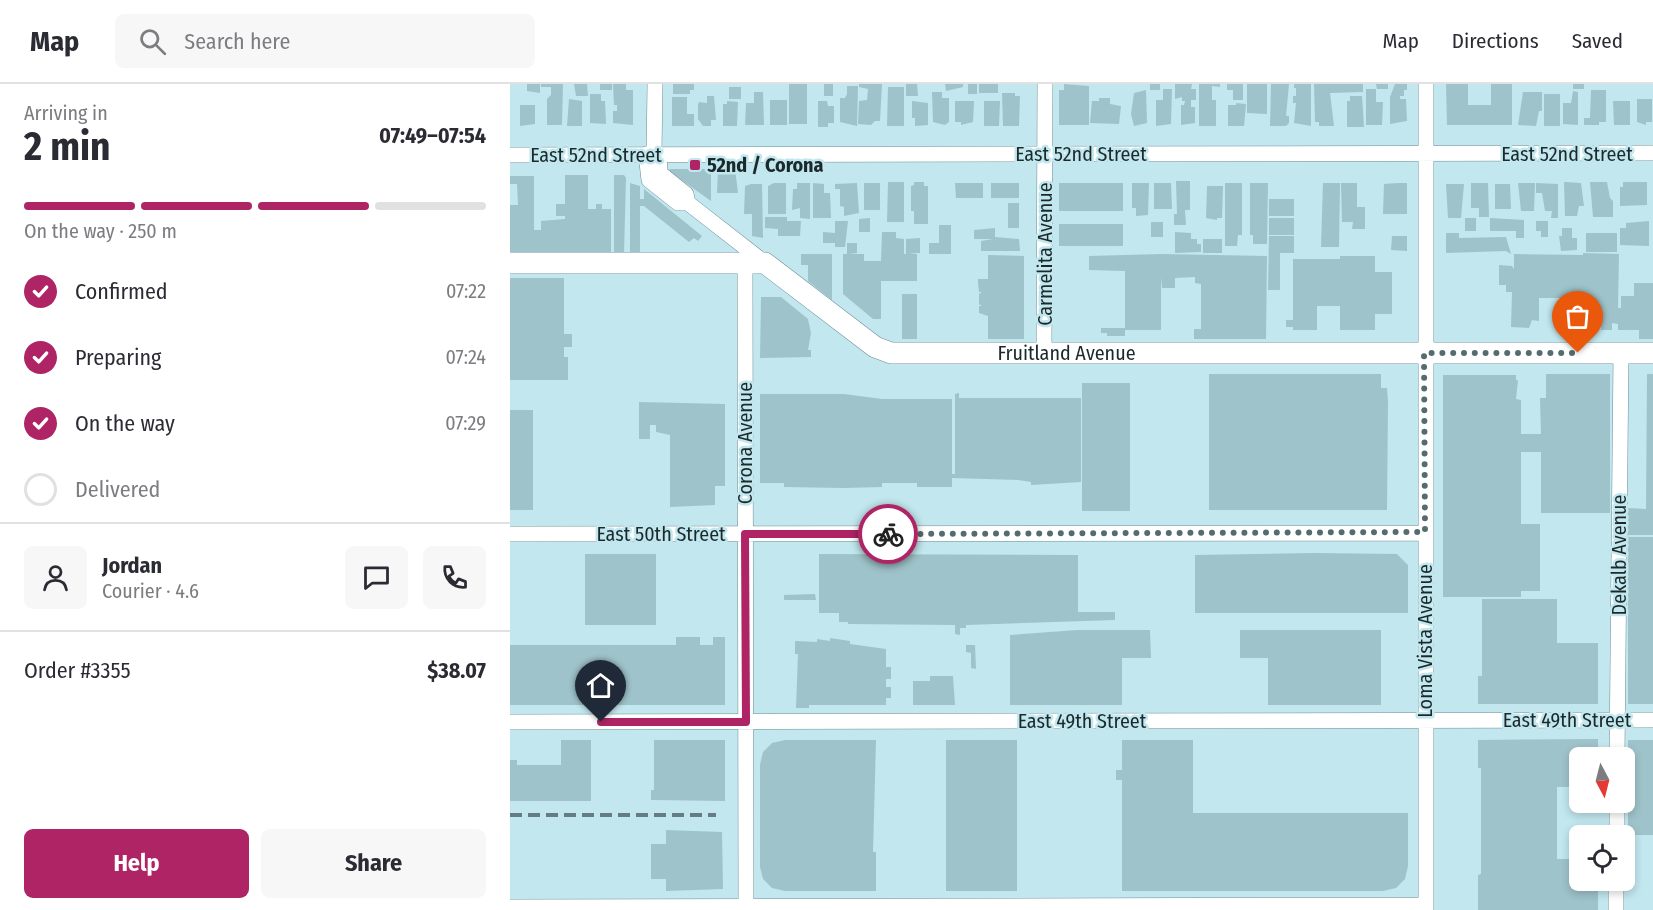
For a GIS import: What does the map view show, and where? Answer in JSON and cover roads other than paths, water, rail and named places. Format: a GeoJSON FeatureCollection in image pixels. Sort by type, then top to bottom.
{"type":"FeatureCollection","features":[{"type":"Feature","properties":{"kind":"street"},"geometry":{"type":"LineString","coordinates":[[655,84],[653,154],[648,180],[678,203],[688,203],[755,263]]}},
{"type":"Feature","properties":{"kind":"street","name":"Carmelita Avenue"},"geometry":{"type":"LineString","coordinates":[[1044,353],[1045,84]]}},
{"type":"Feature","properties":{"kind":"street","name":"Loma Vista Avenue"},"geometry":{"type":"LineString","coordinates":[[1426,84],[1424,353],[1426,908]]}},
{"type":"Feature","properties":{"kind":"street","name":"East 52nd Street"},"geometry":{"type":"LineString","coordinates":[[510,155],[1653,153]]}},
{"type":"Feature","properties":{"kind":"street"},"geometry":{"type":"LineString","coordinates":[[510,263],[755,263]]}},
{"type":"Feature","properties":{"kind":"street","name":"Fruitland Avenue"},"geometry":{"type":"LineString","coordinates":[[755,263],[883,351],[1653,353]]}},
{"type":"Feature","properties":{"kind":"street","name":"Corona Avenue"},"geometry":{"type":"LineString","coordinates":[[746,908],[745,534],[755,263]]}},
{"type":"Feature","properties":{"kind":"street","name":"Dekalb Avenue"},"geometry":{"type":"LineString","coordinates":[[1617,747],[1621,353]]}},
{"type":"Feature","properties":{"kind":"street","name":"East 50th Street"},"geometry":{"type":"LineString","coordinates":[[510,534],[1425,532]]}},
{"type":"Feature","properties":{"kind":"street","name":"East 49th Street"},"geometry":{"type":"LineString","coordinates":[[510,722],[1653,720]]}},
{"type":"Feature","properties":{"kind":"street"},"geometry":{"type":"LineString","coordinates":[[1616,891],[1616,910]]}},
{"type":"Feature","properties":{"kind":"street"},"geometry":{"type":"LineString","coordinates":[[510,907],[1426,908]]}},
{"type":"Feature","properties":{"kind":"railway"},"geometry":{"type":"LineString","coordinates":[[510,815],[716,815]]}},
{"type":"Feature","properties":{"kind":"place","name":"52nd / Corona"},"geometry":{"type":"Point","coordinates":[695,165]}}]}
